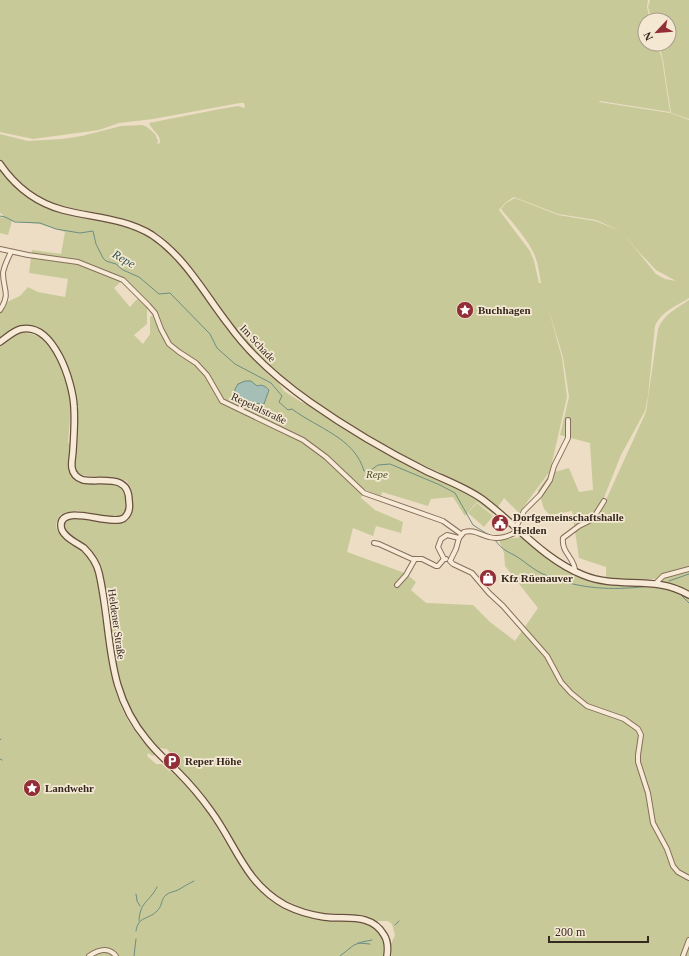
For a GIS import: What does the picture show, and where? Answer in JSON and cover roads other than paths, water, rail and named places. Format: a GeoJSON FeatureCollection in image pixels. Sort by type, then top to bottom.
{"type":"FeatureCollection","features":[{"type":"Feature","properties":{"kind":"main road","name":"Im Schade"},"geometry":{"type":"LineString","coordinates":[[0,164],[17,184],[38,200],[64,210],[122,221],[157,239],[172,250],[191,272],[240,340],[260,361],[283,381],[364,437],[482,499],[517,528]]}},
{"type":"Feature","properties":{"kind":"main road","name":"Heldener Straße"},"geometry":{"type":"LineString","coordinates":[[0,342],[14,332],[24,329],[36,332],[50,341],[66,371],[74,399],[72,466],[74,473],[83,480],[119,482],[125,486],[128,491],[130,499],[129,508],[126,515],[122,519],[112,520],[73,515],[64,518],[61,527],[65,534],[85,549],[97,567],[103,594],[114,674],[120,696],[135,726],[203,801],[212,813],[239,859],[259,885],[284,904],[302,911],[325,917],[368,920],[383,932],[386,939],[388,952],[387,956]]}},
{"type":"Feature","properties":{"kind":"main road"},"geometry":{"type":"LineString","coordinates":[[517,528],[553,558],[575,571],[591,578],[610,582],[656,583],[674,587],[689,595]]}},
{"type":"Feature","properties":{"kind":"street","name":"Repetalstraße"},"geometry":{"type":"LineString","coordinates":[[0,249],[10,252],[78,262],[123,280],[148,304],[155,313],[169,344],[196,363],[207,375],[222,401],[307,442],[326,457],[364,493],[443,521],[460,536]]}},
{"type":"Feature","properties":{"kind":"street"},"geometry":{"type":"LineString","coordinates":[[0,310],[6,301],[3,274],[10,252]]}},
{"type":"Feature","properties":{"kind":"street"},"geometry":{"type":"LineString","coordinates":[[450,561],[460,536],[466,531],[471,531],[488,537],[499,538],[509,536],[517,528],[524,511],[540,495],[550,480],[554,466],[568,438],[568,420]]}},
{"type":"Feature","properties":{"kind":"street"},"geometry":{"type":"LineString","coordinates":[[575,571],[574,564],[564,549],[563,538],[594,517],[604,501]]}},
{"type":"Feature","properties":{"kind":"street"},"geometry":{"type":"LineString","coordinates":[[460,536],[447,535],[441,539],[438,547],[444,559],[472,573],[543,652],[561,682],[579,700],[591,708],[624,719],[638,730],[641,735],[638,762],[648,792],[652,823],[667,849],[672,866],[678,872],[689,878]]}},
{"type":"Feature","properties":{"kind":"street"},"geometry":{"type":"LineString","coordinates":[[374,544],[379,544],[415,559],[422,559],[437,566],[444,559]]}},
{"type":"Feature","properties":{"kind":"street"},"geometry":{"type":"LineString","coordinates":[[397,586],[406,575],[415,559]]}},
{"type":"Feature","properties":{"kind":"street"},"geometry":{"type":"LineString","coordinates":[[656,583],[663,576],[689,569]]}},
{"type":"Feature","properties":{"kind":"street"},"geometry":{"type":"LineString","coordinates":[[683,956],[689,940]]}},
{"type":"Feature","properties":{"kind":"street"},"geometry":{"type":"LineString","coordinates":[[89,956],[98,950],[106,949],[113,952],[116,956]]}},
{"type":"Feature","properties":{"kind":"water"},"geometry":{"type":"Polygon","coordinates":[[[245,381],[251,381],[257,386],[260,385],[266,387],[269,390],[264,404],[248,403],[242,400],[235,392],[238,384],[245,381]]]}},
{"type":"Feature","properties":{"kind":"waterway","name":"Repe"},"geometry":{"type":"LineString","coordinates":[[0,216],[15,222],[40,223],[56,229],[80,233],[93,231],[96,244],[106,261],[116,264],[123,270],[139,277],[159,294],[170,293],[210,334],[217,348],[235,364],[271,383],[282,396],[279,402],[288,410],[292,409],[344,442],[359,460],[364,471],[371,470],[378,465],[390,464],[440,485],[455,493],[473,525],[489,535]]}},
{"type":"Feature","properties":{"kind":"waterway","name":"Repe"},"geometry":{"type":"LineString","coordinates":[[495,540],[504,549],[539,572],[568,583],[603,588],[650,586]]}},
{"type":"Feature","properties":{"kind":"waterway","name":"Repe"},"geometry":{"type":"LineString","coordinates":[[669,581],[689,574]]}},
{"type":"Feature","properties":{"kind":"waterway"},"geometry":{"type":"LineString","coordinates":[[680,594],[689,603]]}},
{"type":"Feature","properties":{"kind":"waterway"},"geometry":{"type":"LineString","coordinates":[[136,931],[141,920],[154,914],[159,909],[166,895],[194,881]]}},
{"type":"Feature","properties":{"kind":"waterway"},"geometry":{"type":"LineString","coordinates":[[139,921],[143,906],[157,887]]}},
{"type":"Feature","properties":{"kind":"waterway"},"geometry":{"type":"LineString","coordinates":[[136,894],[137,901],[140,906]]}},
{"type":"Feature","properties":{"kind":"waterway"},"geometry":{"type":"LineString","coordinates":[[395,925],[399,921]]}},
{"type":"Feature","properties":{"kind":"waterway"},"geometry":{"type":"LineString","coordinates":[[134,956],[136,939]]}},
{"type":"Feature","properties":{"kind":"waterway"},"geometry":{"type":"LineString","coordinates":[[340,956],[354,945],[372,940]]}},
{"type":"Feature","properties":{"kind":"waterway"},"geometry":{"type":"LineString","coordinates":[[358,943],[370,944]]}},
{"type":"Feature","properties":{"kind":"place","name":"Buchhagen"},"geometry":{"type":"Point","coordinates":[465,310]}},
{"type":"Feature","properties":{"kind":"place","name":"Dorfgemeinschaftshalle Helden"},"geometry":{"type":"Point","coordinates":[500,523]}},
{"type":"Feature","properties":{"kind":"place","name":"Kfz Rüenauver"},"geometry":{"type":"Point","coordinates":[488,578]}},
{"type":"Feature","properties":{"kind":"place","name":"Reper Höhe"},"geometry":{"type":"Point","coordinates":[172,761]}},
{"type":"Feature","properties":{"kind":"place","name":"Landwehr"},"geometry":{"type":"Point","coordinates":[32,788]}}]}
